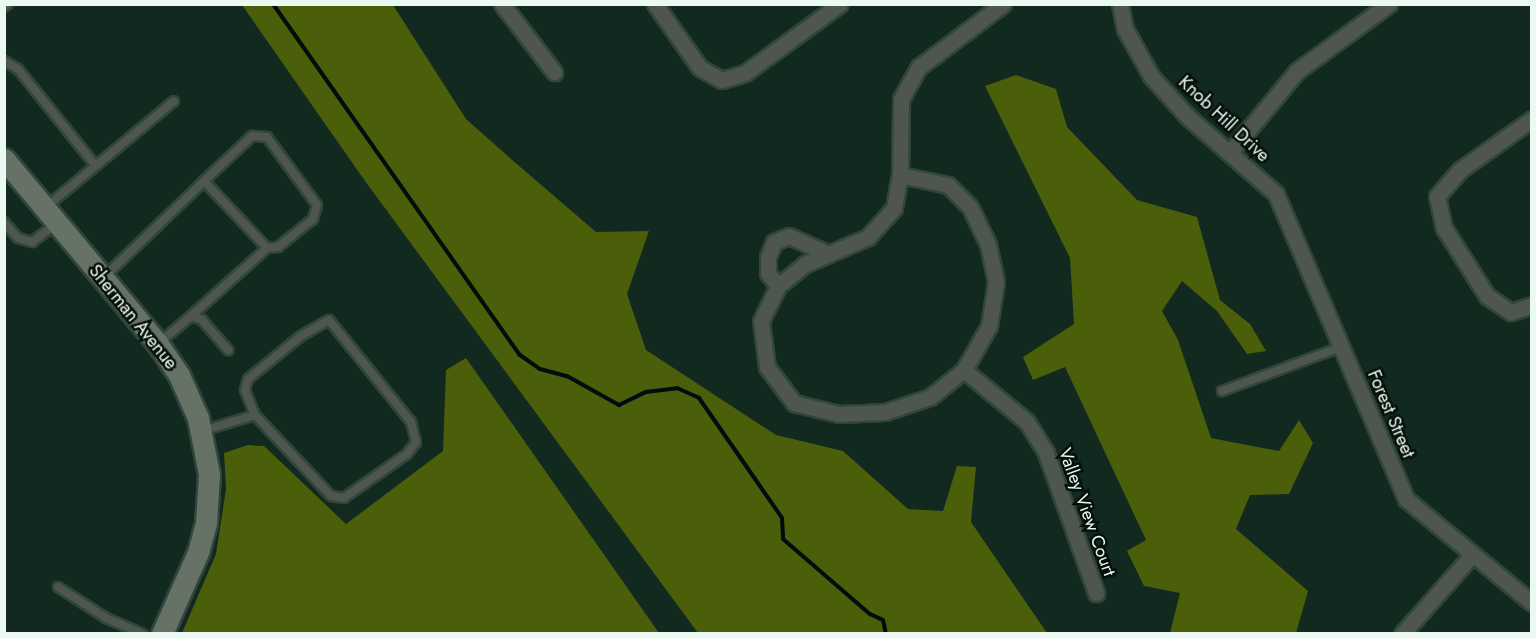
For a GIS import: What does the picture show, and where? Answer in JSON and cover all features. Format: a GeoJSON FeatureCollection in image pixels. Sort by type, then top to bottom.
{"type":"FeatureCollection","features":[{"type":"Feature","properties":{"kind":"main road","name":"Sherman Avenue"},"geometry":{"type":"LineString","coordinates":[[6,165],[51,215],[158,344],[179,375],[202,431],[209,474],[206,524],[199,550],[162,633]]}},
{"type":"Feature","properties":{"kind":"street"},"geometry":{"type":"LineString","coordinates":[[502,4],[554,72]]}},
{"type":"Feature","properties":{"kind":"street"},"geometry":{"type":"LineString","coordinates":[[655,4],[700,68],[722,80],[744,73],[840,4]]}},
{"type":"Feature","properties":{"kind":"street"},"geometry":{"type":"LineString","coordinates":[[900,175],[948,184],[970,207],[988,244],[996,282],[989,326],[964,370],[930,397],[885,412],[839,414],[794,403],[767,367],[761,321],[778,286],[805,264],[868,237],[894,208],[900,175],[901,99],[919,67],[1003,4]]}},
{"type":"Feature","properties":{"kind":"street","name":"Knob Hill Drive"},"geometry":{"type":"LineString","coordinates":[[1120,4],[1125,28],[1151,76],[1187,116],[1231,151],[1276,194]]}},
{"type":"Feature","properties":{"kind":"street"},"geometry":{"type":"LineString","coordinates":[[1231,151],[1297,71],[1389,4]]}},
{"type":"Feature","properties":{"kind":"street"},"geometry":{"type":"LineString","coordinates":[[1532,119],[1460,170],[1437,196],[1444,228],[1487,296],[1511,312],[1532,305]]}},
{"type":"Feature","properties":{"kind":"street","name":"Forest Street"},"geometry":{"type":"LineString","coordinates":[[1276,194],[1406,499],[1532,603]]}},
{"type":"Feature","properties":{"kind":"street"},"geometry":{"type":"LineString","coordinates":[[778,286],[768,273],[768,257],[774,242],[789,236],[829,254]]}},
{"type":"Feature","properties":{"kind":"street","name":"Valley View Court"},"geometry":{"type":"LineString","coordinates":[[964,370],[1027,422],[1046,453],[1096,593]]}},
{"type":"Feature","properties":{"kind":"street"},"geometry":{"type":"LineString","coordinates":[[1402,633],[1472,555]]}},
{"type":"Feature","properties":{"kind":"lane"},"geometry":{"type":"LineString","coordinates":[[4,61],[18,69],[96,166]]}},
{"type":"Feature","properties":{"kind":"lane"},"geometry":{"type":"LineString","coordinates":[[4,222],[18,238],[33,242],[51,215],[96,166],[174,101]]}},
{"type":"Feature","properties":{"kind":"lane"},"geometry":{"type":"LineString","coordinates":[[103,278],[252,136],[267,137],[317,205],[313,219],[278,247],[267,248],[158,344]]}},
{"type":"Feature","properties":{"kind":"lane"},"geometry":{"type":"LineString","coordinates":[[204,182],[267,248]]}},
{"type":"Feature","properties":{"kind":"lane"},"geometry":{"type":"LineString","coordinates":[[191,316],[202,320],[228,350]]}},
{"type":"Feature","properties":{"kind":"lane"},"geometry":{"type":"LineString","coordinates":[[329,320],[411,422],[416,442],[408,454],[357,492],[344,498],[332,496],[255,415],[245,390],[248,379],[301,336],[329,320]]}},
{"type":"Feature","properties":{"kind":"lane"},"geometry":{"type":"LineString","coordinates":[[1222,391],[1341,347]]}},
{"type":"Feature","properties":{"kind":"lane"},"geometry":{"type":"LineString","coordinates":[[202,431],[255,415]]}},
{"type":"Feature","properties":{"kind":"lane"},"geometry":{"type":"LineString","coordinates":[[58,587],[106,618],[143,633]]}},
{"type":"Feature","properties":{"kind":"green space"},"geometry":{"type":"Polygon","coordinates":[[[242,5],[393,5],[466,119],[511,159],[596,232],[649,231],[627,294],[646,350],[776,435],[843,451],[908,509],[943,511],[957,466],[976,467],[971,522],[1047,633],[698,633],[365,181],[242,5]]]}},
{"type":"Feature","properties":{"kind":"green space"},"geometry":{"type":"Polygon","coordinates":[[[1016,75],[1056,89],[1067,127],[1137,200],[1197,217],[1220,300],[1250,324],[1266,351],[1247,354],[1217,311],[1182,281],[1162,311],[1178,340],[1211,438],[1279,451],[1299,420],[1313,443],[1289,494],[1250,495],[1236,529],[1308,591],[1296,633],[1170,633],[1180,593],[1144,586],[1127,551],[1146,540],[1065,367],[1033,380],[1023,357],[1074,324],[1070,258],[985,86],[1016,75]]]}},
{"type":"Feature","properties":{"kind":"green space"},"geometry":{"type":"Polygon","coordinates":[[[466,358],[659,633],[182,633],[216,554],[226,489],[224,453],[248,445],[264,446],[346,524],[443,451],[446,370],[466,358]]]}},
{"type":"Feature","properties":{"kind":"waterway"},"geometry":{"type":"LineString","coordinates":[[273,4],[520,355],[540,369],[567,376],[619,405],[646,392],[677,388],[699,398],[782,518],[783,539],[870,614],[883,620],[886,634]]}}]}
